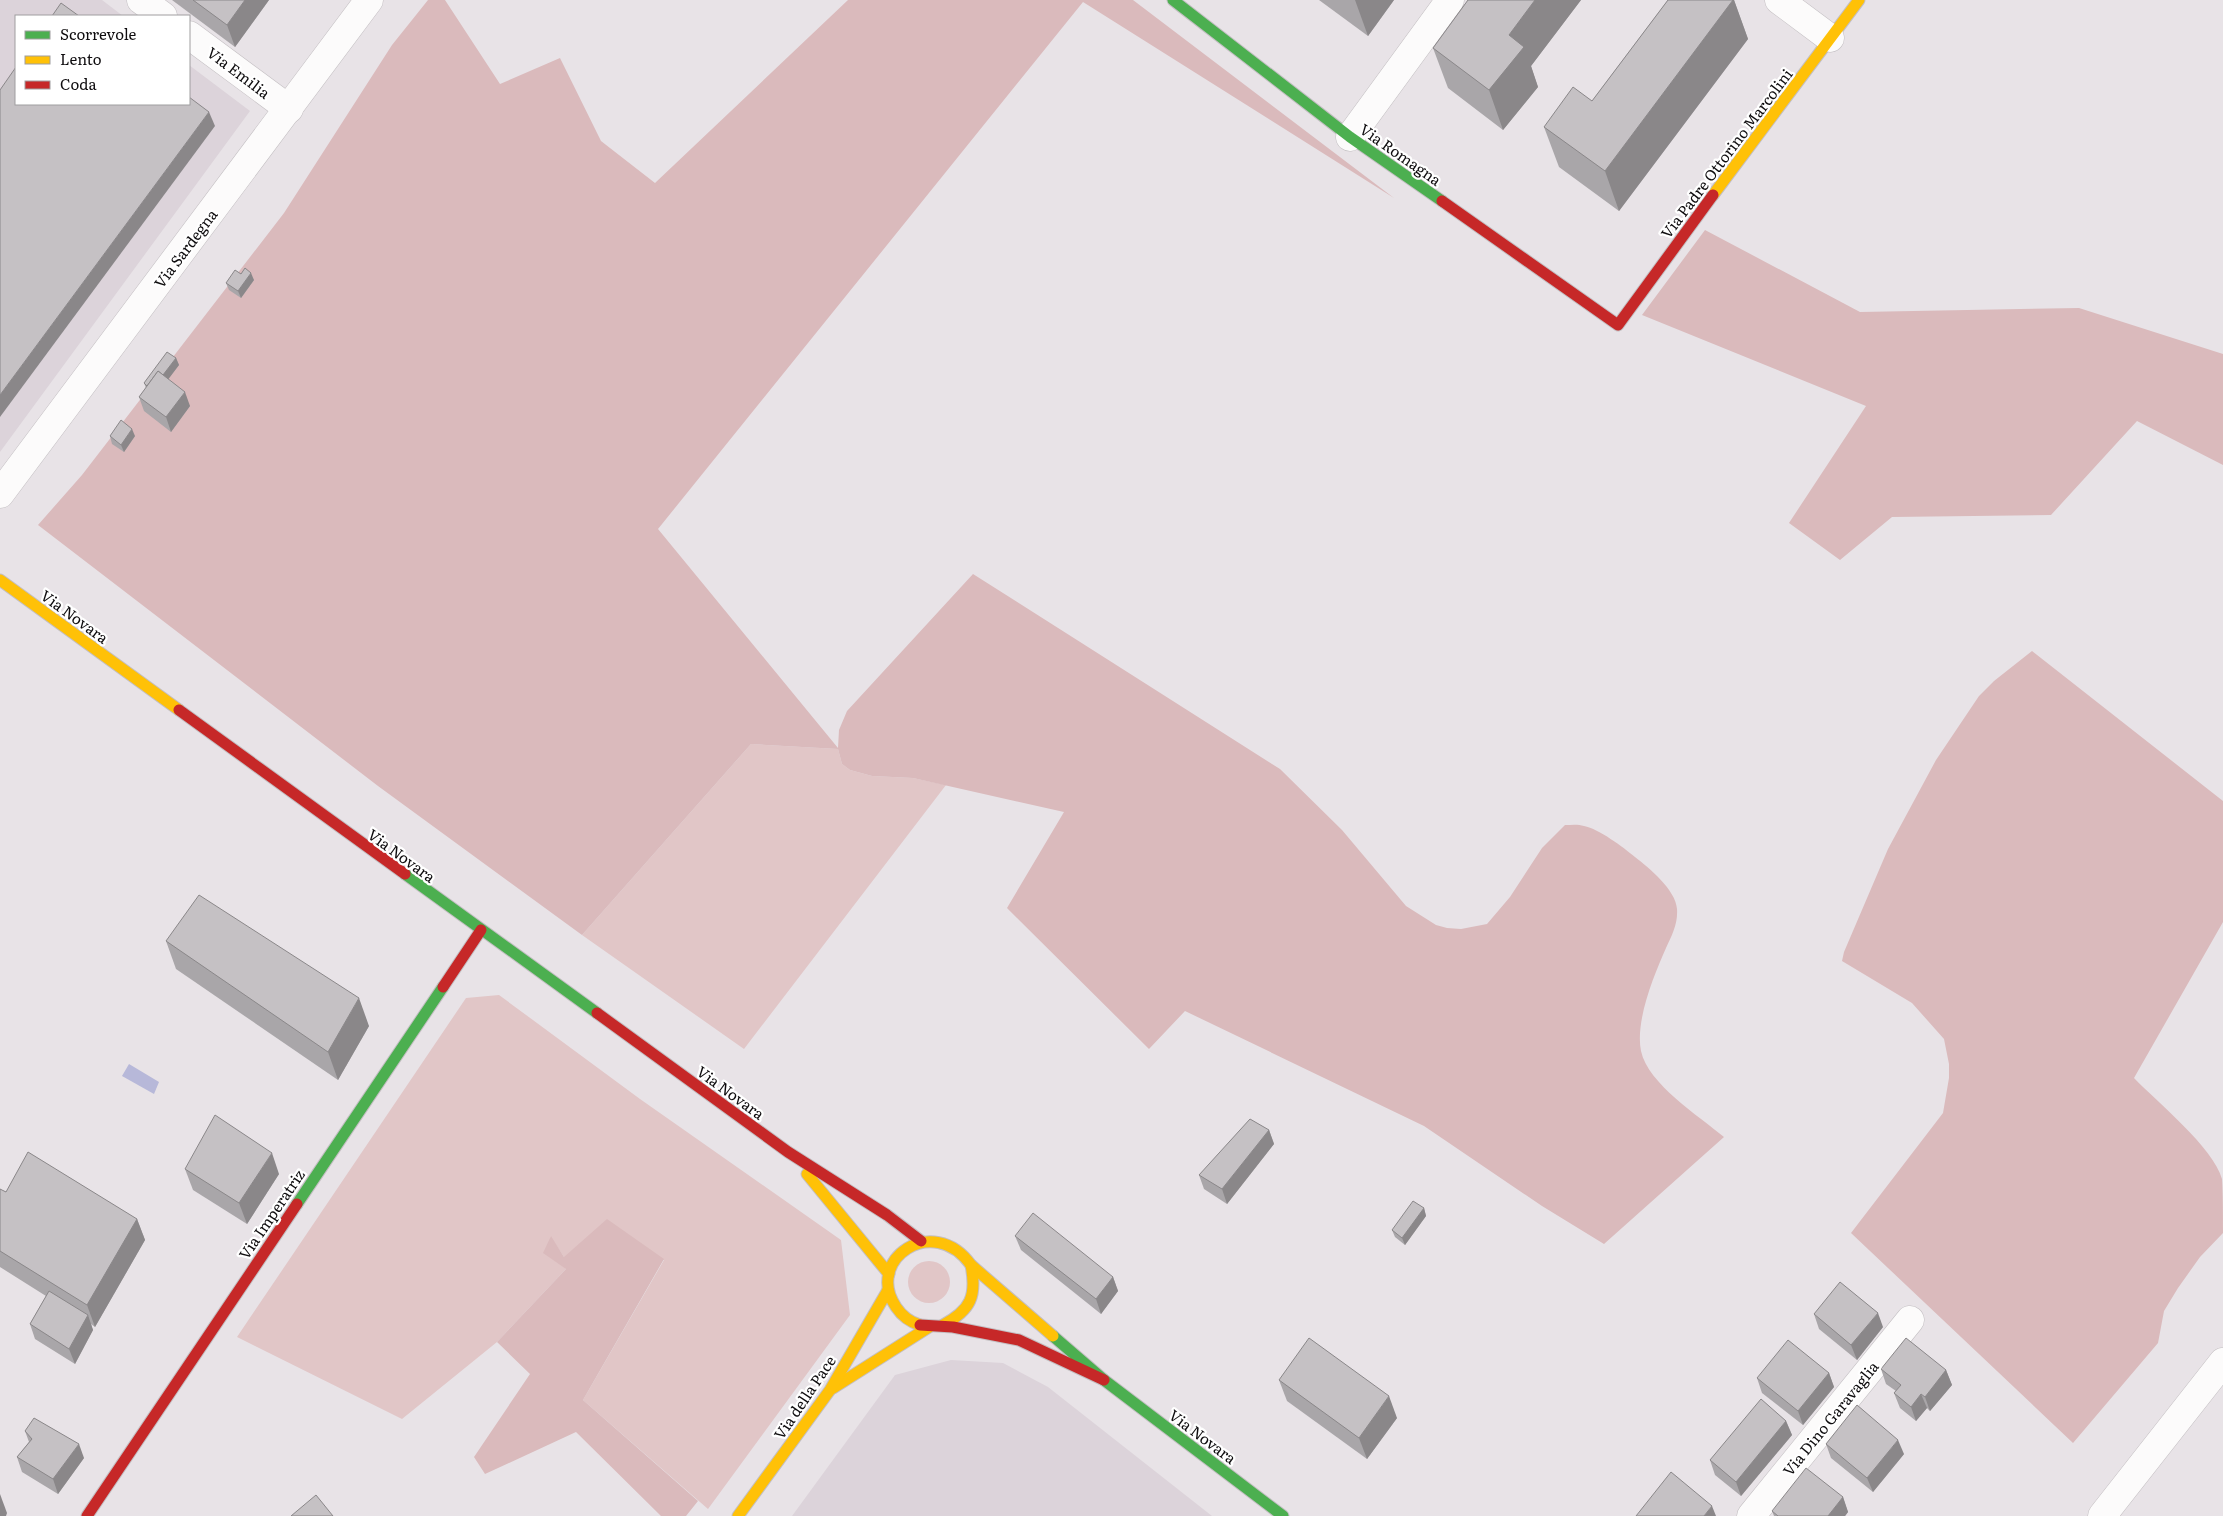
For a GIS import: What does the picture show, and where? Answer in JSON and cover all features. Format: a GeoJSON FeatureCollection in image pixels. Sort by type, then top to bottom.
{"type":"FeatureCollection","features":[{"type":"Feature","properties":{"kind":"street"},"geometry":{"type":"LineString","coordinates":[[141,0],[162,15]]}},
{"type":"Feature","properties":{"kind":"street","name":"Via Sardegna"},"geometry":{"type":"LineString","coordinates":[[0,494],[289,110],[369,0]]}},
{"type":"Feature","properties":{"kind":"street","name":"Via Romagna"},"geometry":{"type":"LineString","coordinates":[[1173,0],[1350,137],[1618,325]]}},
{"type":"Feature","properties":{"kind":"street"},"geometry":{"type":"LineString","coordinates":[[1350,137],[1450,0]]}},
{"type":"Feature","properties":{"kind":"street"},"geometry":{"type":"LineString","coordinates":[[1778,0],[1830,38]]}},
{"type":"Feature","properties":{"kind":"street","name":"Via Padre Ottorino Marcolini"},"geometry":{"type":"LineString","coordinates":[[1618,325],[1653,275],[1859,0]]}},
{"type":"Feature","properties":{"kind":"street","name":"Via Emilia"},"geometry":{"type":"LineString","coordinates":[[190,36],[289,110]]}},
{"type":"Feature","properties":{"kind":"street","name":"Via Novara"},"geometry":{"type":"LineString","coordinates":[[0,580],[788,1152],[886,1215],[921,1242],[936,1240],[950,1245],[962,1253],[971,1265],[1104,1380],[1283,1516]]}},
{"type":"Feature","properties":{"kind":"street","name":"Via Imperatriz"},"geometry":{"type":"LineString","coordinates":[[87,1516],[481,930]]}},
{"type":"Feature","properties":{"kind":"street","name":"Via Novara"},"geometry":{"type":"LineString","coordinates":[[788,1152],[838,1210],[889,1274]]}},
{"type":"Feature","properties":{"kind":"street"},"geometry":{"type":"LineString","coordinates":[[888,1290],[889,1274],[893,1263],[900,1253],[910,1246],[921,1242]]}},
{"type":"Feature","properties":{"kind":"street"},"geometry":{"type":"LineString","coordinates":[[943,1326],[957,1319],[967,1308],[973,1295],[974,1280],[971,1265]]}},
{"type":"Feature","properties":{"kind":"street","name":"Via Novara"},"geometry":{"type":"LineString","coordinates":[[888,1290],[893,1304],[902,1315],[914,1324],[929,1327],[943,1326],[1019,1340],[1104,1380]]}},
{"type":"Feature","properties":{"kind":"street","name":"Via della Pace"},"geometry":{"type":"LineString","coordinates":[[738,1516],[830,1390],[888,1290]]}},
{"type":"Feature","properties":{"kind":"street","name":"Via Dino Garavaglia"},"geometry":{"type":"LineString","coordinates":[[1751,1516],[1910,1320]]}},
{"type":"Feature","properties":{"kind":"street"},"geometry":{"type":"LineString","coordinates":[[830,1390],[929,1327]]}},
{"type":"Feature","properties":{"kind":"street"},"geometry":{"type":"LineString","coordinates":[[2102,1516],[2223,1362]]}},
{"type":"Feature","properties":{"kind":"shaded area"},"geometry":{"type":"Polygon","coordinates":[[[0,0],[102,0],[122,15],[15,15],[15,105],[190,105],[190,66],[250,111],[0,452],[0,0]]]}},
{"type":"Feature","properties":{"kind":"shaded area"},"geometry":{"type":"Polygon","coordinates":[[[428,0],[445,0],[500,84],[560,58],[601,141],[655,183],[848,0],[1133,0],[1394,198],[1083,2],[658,529],[838,748],[839,730],[847,711],[973,574],[1280,769],[1342,830],[1406,906],[1436,925],[1461,929],[1487,924],[1510,897],[1542,848],[1565,825],[1582,825],[1604,834],[1630,853],[1661,880],[1672,894],[1677,909],[1677,920],[1656,971],[1643,1012],[1640,1039],[1641,1051],[1653,1075],[1664,1087],[1724,1137],[1604,1244],[1542,1206],[1424,1126],[1185,1011],[1149,1049],[1007,908],[1064,812],[913,778],[872,776],[850,770],[842,764],[838,749],[751,744],[582,935],[378,786],[38,525],[82,475],[284,213],[392,45],[428,0]]]}},
{"type":"Feature","properties":{"kind":"shaded area"},"geometry":{"type":"Polygon","coordinates":[[[1705,230],[1860,312],[2079,308],[2223,354],[2223,465],[2137,421],[2051,515],[1892,517],[1840,560],[1789,523],[1866,406],[1642,315],[1705,230]]]}},
{"type":"Feature","properties":{"kind":"shaded area"},"geometry":{"type":"Polygon","coordinates":[[[2032,651],[2223,801],[2223,922],[2134,1078],[2184,1126],[2217,1166],[2222,1179],[2223,1233],[2200,1257],[2164,1311],[2158,1343],[2073,1443],[1851,1233],[1943,1113],[1949,1078],[1949,1064],[1944,1039],[1912,1003],[1842,961],[1844,952],[1888,849],[1936,760],[1979,696],[1994,681],[2032,651]]]}},
{"type":"Feature","properties":{"kind":"shaded area"},"geometry":{"type":"Polygon","coordinates":[[[751,744],[838,749],[842,764],[850,770],[872,776],[913,778],[946,785],[744,1049],[582,935],[751,744]]]}},
{"type":"Feature","properties":{"kind":"shaded area"},"geometry":{"type":"Polygon","coordinates":[[[499,995],[640,1099],[841,1240],[850,1315],[708,1509],[583,1400],[664,1260],[564,1257],[550,1236],[566,1269],[497,1342],[402,1419],[237,1337],[466,998],[499,995]]]}},
{"type":"Feature","properties":{"kind":"shaded area"},"geometry":{"type":"Polygon","coordinates":[[[607,1219],[664,1259],[583,1400],[698,1501],[686,1516],[661,1516],[576,1432],[485,1474],[474,1457],[530,1374],[497,1342],[566,1269],[543,1253],[551,1236],[564,1257],[607,1219]]]}},
{"type":"Feature","properties":{"kind":"shaded area"},"geometry":{"type":"Polygon","coordinates":[[[933,1261],[941,1264],[947,1270],[950,1282],[947,1294],[941,1300],[925,1303],[917,1300],[911,1294],[908,1278],[911,1270],[917,1264],[933,1261]]]}},
{"type":"Feature","properties":{"kind":"shaded area"},"geometry":{"type":"Polygon","coordinates":[[[951,1360],[1003,1363],[1048,1387],[1212,1516],[792,1516],[895,1375],[951,1360]]]}},
{"type":"Feature","properties":{"kind":"water"},"geometry":{"type":"Polygon","coordinates":[[[129,1064],[159,1082],[154,1094],[122,1076],[129,1064]]]}},
{"type":"Feature","properties":{"kind":"building"},"geometry":{"type":"Polygon","coordinates":[[[193,0],[245,0],[227,25],[193,0]]]}},
{"type":"Feature","properties":{"kind":"building"},"geometry":{"type":"Polygon","coordinates":[[[1468,0],[1535,0],[1509,35],[1524,47],[1489,90],[1433,48],[1468,0]]]}},
{"type":"Feature","properties":{"kind":"building"},"geometry":{"type":"Polygon","coordinates":[[[1668,0],[1733,0],[1605,171],[1544,127],[1573,87],[1592,101],[1668,0]]]}},
{"type":"Feature","properties":{"kind":"building"},"geometry":{"type":"Polygon","coordinates":[[[61,3],[78,15],[53,15],[61,3]]]}},
{"type":"Feature","properties":{"kind":"building"},"geometry":{"type":"Polygon","coordinates":[[[15,68],[15,105],[190,105],[190,98],[209,112],[0,395],[0,90],[15,68]]]}},
{"type":"Feature","properties":{"kind":"building"},"geometry":{"type":"Polygon","coordinates":[[[245,268],[251,273],[238,291],[226,283],[235,270],[241,274],[245,268]]]}},
{"type":"Feature","properties":{"kind":"building"},"geometry":{"type":"Polygon","coordinates":[[[167,352],[176,358],[163,375],[158,371],[147,386],[144,383],[167,352]]]}},
{"type":"Feature","properties":{"kind":"building"},"geometry":{"type":"Polygon","coordinates":[[[158,371],[185,392],[166,417],[139,397],[158,371]]]}},
{"type":"Feature","properties":{"kind":"building"},"geometry":{"type":"Polygon","coordinates":[[[121,420],[132,429],[121,445],[110,436],[121,420]]]}},
{"type":"Feature","properties":{"kind":"building"},"geometry":{"type":"Polygon","coordinates":[[[199,895],[359,998],[328,1052],[166,941],[199,895]]]}},
{"type":"Feature","properties":{"kind":"building"},"geometry":{"type":"Polygon","coordinates":[[[215,1115],[272,1153],[239,1203],[185,1169],[215,1115]]]}},
{"type":"Feature","properties":{"kind":"building"},"geometry":{"type":"Polygon","coordinates":[[[1250,1119],[1269,1130],[1222,1189],[1199,1175],[1250,1119]]]}},
{"type":"Feature","properties":{"kind":"building"},"geometry":{"type":"Polygon","coordinates":[[[28,1152],[137,1219],[87,1305],[0,1251],[0,1189],[6,1192],[28,1152]]]}},
{"type":"Feature","properties":{"kind":"building"},"geometry":{"type":"Polygon","coordinates":[[[1413,1201],[1424,1208],[1402,1238],[1392,1230],[1413,1201]]]}},
{"type":"Feature","properties":{"kind":"building"},"geometry":{"type":"Polygon","coordinates":[[[1033,1213],[1113,1277],[1096,1299],[1015,1236],[1033,1213]]]}},
{"type":"Feature","properties":{"kind":"building"},"geometry":{"type":"Polygon","coordinates":[[[1840,1282],[1878,1313],[1851,1345],[1814,1314],[1840,1282]]]}},
{"type":"Feature","properties":{"kind":"building"},"geometry":{"type":"Polygon","coordinates":[[[49,1291],[88,1315],[69,1349],[30,1324],[49,1291]]]}},
{"type":"Feature","properties":{"kind":"building"},"geometry":{"type":"Polygon","coordinates":[[[1309,1338],[1389,1396],[1359,1438],[1279,1380],[1309,1338]]]}},
{"type":"Feature","properties":{"kind":"building"},"geometry":{"type":"Polygon","coordinates":[[[1906,1338],[1946,1370],[1925,1397],[1921,1394],[1911,1407],[1894,1393],[1901,1385],[1881,1369],[1906,1338]]]}},
{"type":"Feature","properties":{"kind":"building"},"geometry":{"type":"Polygon","coordinates":[[[1788,1340],[1829,1373],[1798,1411],[1757,1378],[1788,1340]]]}},
{"type":"Feature","properties":{"kind":"building"},"geometry":{"type":"Polygon","coordinates":[[[1761,1399],[1786,1421],[1736,1482],[1710,1460],[1761,1399]]]}},
{"type":"Feature","properties":{"kind":"building"},"geometry":{"type":"Polygon","coordinates":[[[1857,1405],[1898,1440],[1867,1478],[1826,1444],[1857,1405]]]}},
{"type":"Feature","properties":{"kind":"building"},"geometry":{"type":"Polygon","coordinates":[[[34,1418],[79,1444],[53,1479],[17,1457],[32,1439],[25,1431],[34,1418]]]}},
{"type":"Feature","properties":{"kind":"building"},"geometry":{"type":"Polygon","coordinates":[[[1806,1468],[1843,1497],[1828,1516],[1778,1516],[1772,1511],[1806,1468]]]}},
{"type":"Feature","properties":{"kind":"building"},"geometry":{"type":"Polygon","coordinates":[[[1671,1472],[1712,1506],[1704,1516],[1636,1516],[1671,1472]]]}},
{"type":"Feature","properties":{"kind":"building"},"geometry":{"type":"Polygon","coordinates":[[[316,1495],[333,1516],[291,1516],[316,1495]]]}},
{"type":"Feature","properties":{"kind":"traffic: fast"},"geometry":{"type":"LineString","coordinates":[[1173,0],[1350,137],[1442,201]]}},
{"type":"Feature","properties":{"kind":"traffic: fast"},"geometry":{"type":"LineString","coordinates":[[405,874],[597,1013]]}},
{"type":"Feature","properties":{"kind":"traffic: fast"},"geometry":{"type":"LineString","coordinates":[[297,1204],[443,987]]}},
{"type":"Feature","properties":{"kind":"traffic: fast"},"geometry":{"type":"LineString","coordinates":[[1053,1336],[1104,1380],[1283,1516]]}},
{"type":"Feature","properties":{"kind":"traffic: slow"},"geometry":{"type":"LineString","coordinates":[[1713,195],[1859,0]]}},
{"type":"Feature","properties":{"kind":"traffic: slow"},"geometry":{"type":"LineString","coordinates":[[0,580],[179,710]]}},
{"type":"Feature","properties":{"kind":"traffic: slow"},"geometry":{"type":"LineString","coordinates":[[807,1174],[889,1274]]}},
{"type":"Feature","properties":{"kind":"traffic: slow"},"geometry":{"type":"LineString","coordinates":[[920,1325],[906,1318],[896,1307],[888,1290],[889,1273],[896,1259],[907,1248],[922,1243],[939,1243],[956,1250],[1053,1336]]}},
{"type":"Feature","properties":{"kind":"traffic: slow"},"geometry":{"type":"LineString","coordinates":[[943,1325],[960,1314],[970,1301],[973,1285],[971,1265]]}},
{"type":"Feature","properties":{"kind":"traffic: slow"},"geometry":{"type":"LineString","coordinates":[[738,1516],[830,1390],[888,1290]]}},
{"type":"Feature","properties":{"kind":"traffic: slow"},"geometry":{"type":"LineString","coordinates":[[833,1388],[929,1327]]}},
{"type":"Feature","properties":{"kind":"traffic: jam"},"geometry":{"type":"LineString","coordinates":[[1442,201],[1618,325],[1713,195]]}},
{"type":"Feature","properties":{"kind":"traffic: jam"},"geometry":{"type":"LineString","coordinates":[[179,710],[405,874]]}},
{"type":"Feature","properties":{"kind":"traffic: jam"},"geometry":{"type":"LineString","coordinates":[[443,987],[481,930]]}},
{"type":"Feature","properties":{"kind":"traffic: jam"},"geometry":{"type":"LineString","coordinates":[[597,1013],[788,1152],[887,1215],[921,1241]]}},
{"type":"Feature","properties":{"kind":"traffic: jam"},"geometry":{"type":"LineString","coordinates":[[87,1516],[297,1204]]}},
{"type":"Feature","properties":{"kind":"traffic: jam"},"geometry":{"type":"LineString","coordinates":[[920,1325],[953,1327],[1019,1340],[1104,1380]]}}]}
